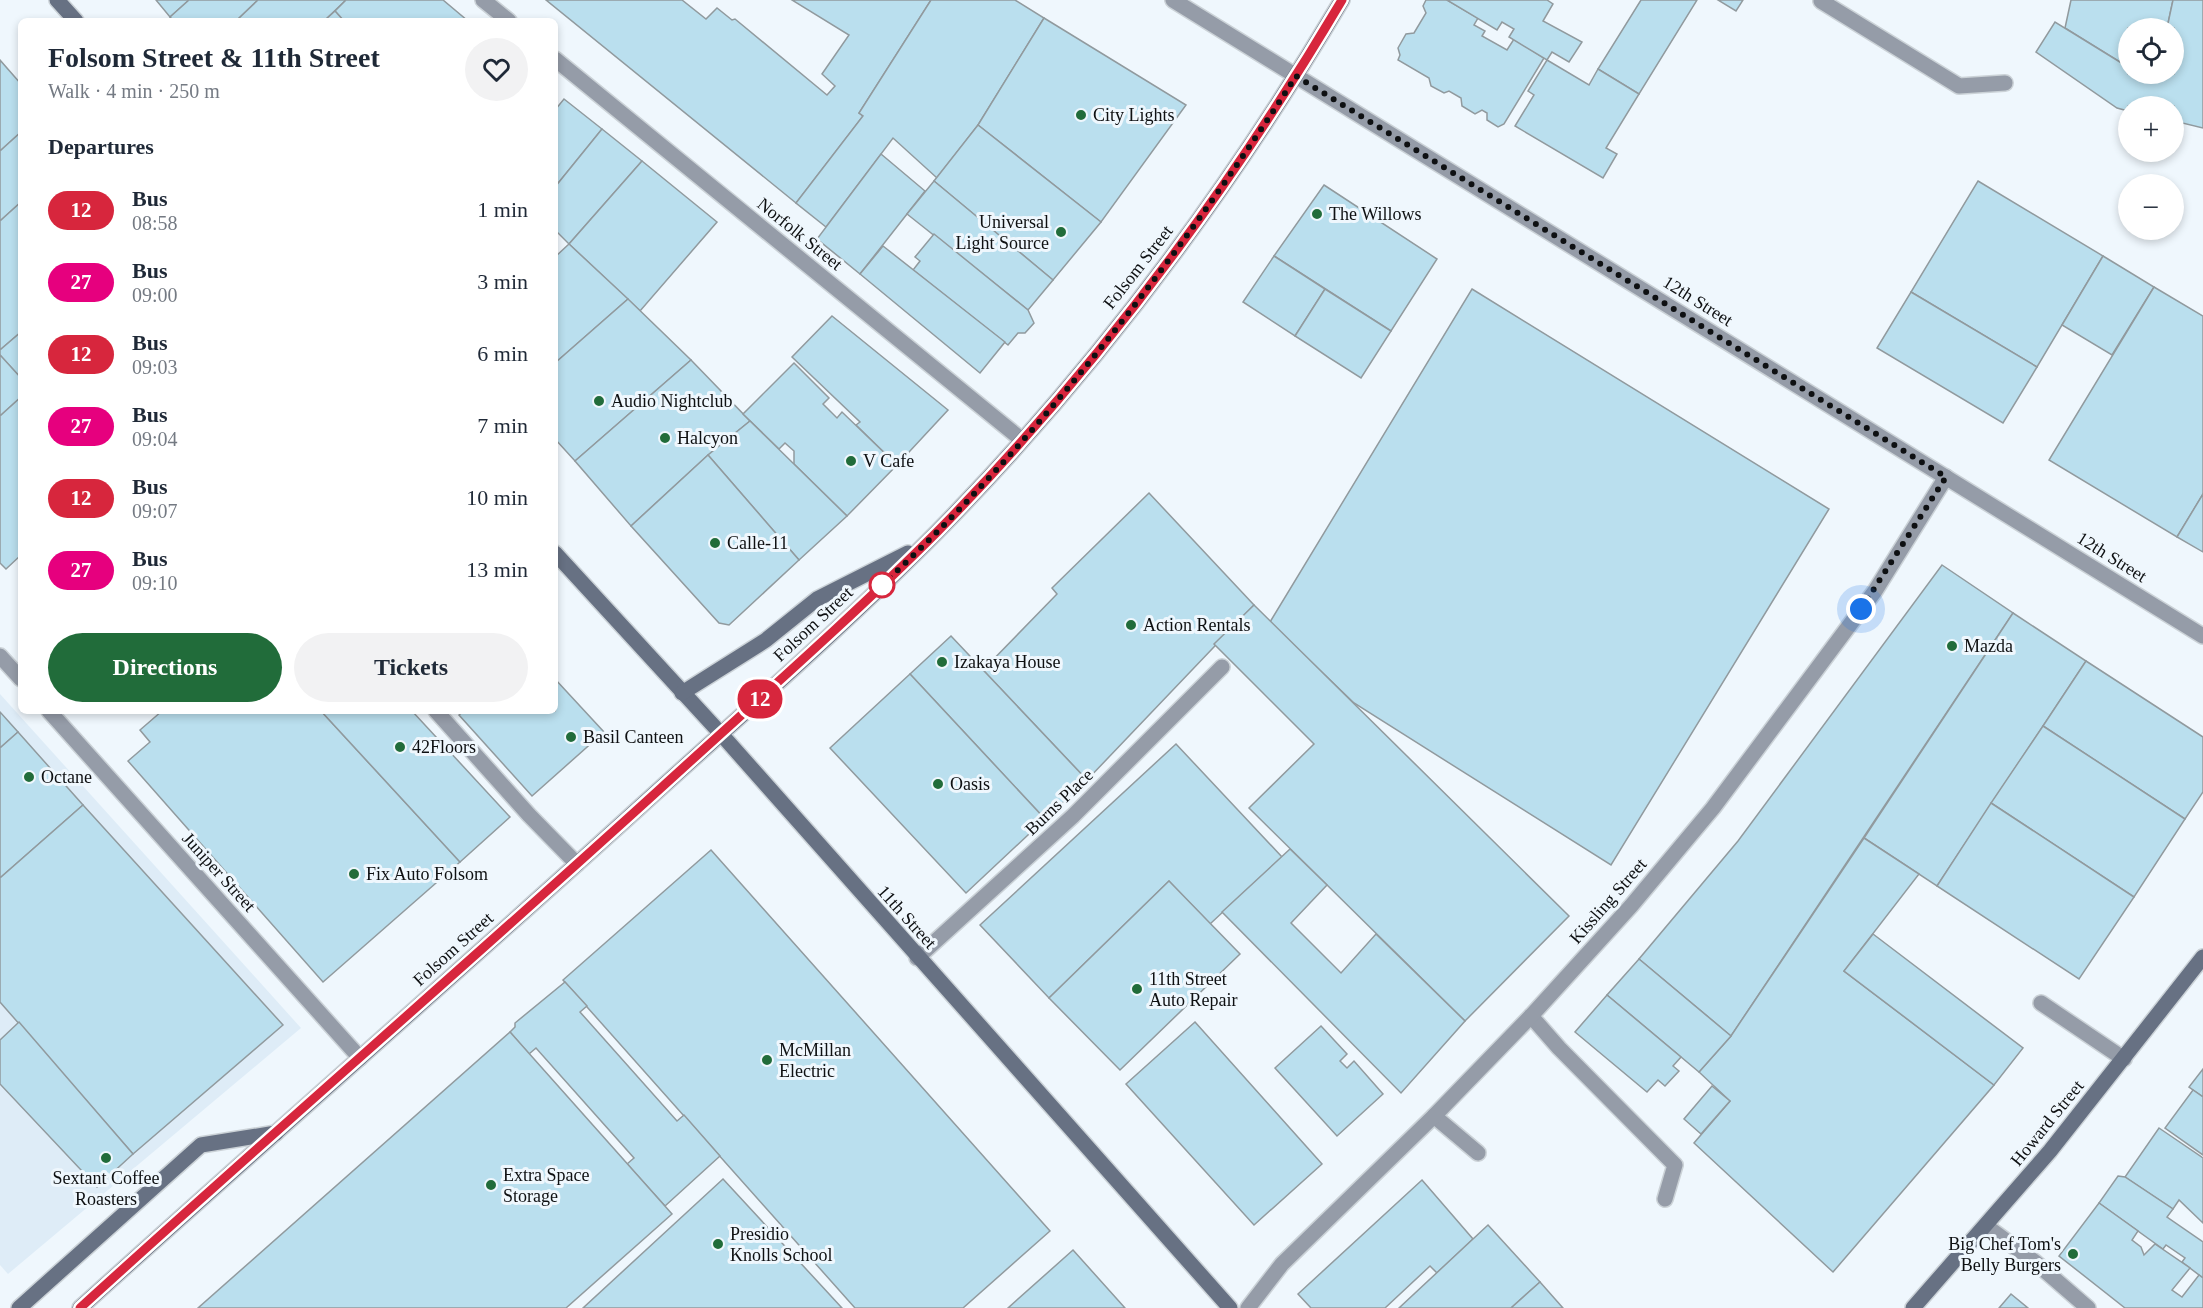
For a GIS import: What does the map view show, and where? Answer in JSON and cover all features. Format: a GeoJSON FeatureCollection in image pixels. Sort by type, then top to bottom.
{"type":"FeatureCollection","features":[{"type":"Feature","properties":{"kind":"main road"},"geometry":{"type":"LineString","coordinates":[[57,0],[73,18]]}},
{"type":"Feature","properties":{"kind":"main road","name":"Folsom Street"},"geometry":{"type":"LineString","coordinates":[[80,1308],[722,735],[921,546],[1022,440],[1093,356],[1172,256],[1238,165],[1342,0]]}},
{"type":"Feature","properties":{"kind":"main road"},"geometry":{"type":"LineString","coordinates":[[682,693],[765,640],[817,599],[921,546]]}},
{"type":"Feature","properties":{"kind":"main road","name":"11th Street"},"geometry":{"type":"LineString","coordinates":[[558,556],[722,735],[917,958],[1230,1308]]}},
{"type":"Feature","properties":{"kind":"main road","name":"Howard Street"},"geometry":{"type":"LineString","coordinates":[[1913,1308],[2050,1151],[2203,957]]}},
{"type":"Feature","properties":{"kind":"main road"},"geometry":{"type":"LineString","coordinates":[[19,1308],[201,1145],[276,1132]]}},
{"type":"Feature","properties":{"kind":"street"},"geometry":{"type":"LineString","coordinates":[[483,0],[505,18]]}},
{"type":"Feature","properties":{"kind":"street","name":"12th Street"},"geometry":{"type":"LineString","coordinates":[[1173,0],[2203,636]]}},
{"type":"Feature","properties":{"kind":"street"},"geometry":{"type":"LineString","coordinates":[[1821,1],[1959,86],[2005,83]]}},
{"type":"Feature","properties":{"kind":"street","name":"Norfolk Street"},"geometry":{"type":"LineString","coordinates":[[558,61],[1022,440]]}},
{"type":"Feature","properties":{"kind":"street","name":"Kissling Street"},"geometry":{"type":"LineString","coordinates":[[1248,1308],[1282,1264],[1434,1116],[1531,1016],[1631,906],[1721,799],[1875,591],[1946,477]]}},
{"type":"Feature","properties":{"kind":"street"},"geometry":{"type":"LineString","coordinates":[[0,656],[18,676]]}},
{"type":"Feature","properties":{"kind":"street","name":"Burns Place"},"geometry":{"type":"LineString","coordinates":[[917,958],[1073,816],[1222,667]]}},
{"type":"Feature","properties":{"kind":"street","name":"Juniper Street"},"geometry":{"type":"LineString","coordinates":[[52,714],[360,1058]]}},
{"type":"Feature","properties":{"kind":"street"},"geometry":{"type":"LineString","coordinates":[[439,714],[529,815],[577,864]]}},
{"type":"Feature","properties":{"kind":"street"},"geometry":{"type":"LineString","coordinates":[[2041,1003],[2124,1059]]}},
{"type":"Feature","properties":{"kind":"street"},"geometry":{"type":"LineString","coordinates":[[1531,1016],[1559,1048],[1675,1165],[1665,1199]]}},
{"type":"Feature","properties":{"kind":"street"},"geometry":{"type":"LineString","coordinates":[[1434,1116],[1478,1154]]}},
{"type":"Feature","properties":{"kind":"street"},"geometry":{"type":"LineString","coordinates":[[1986,1226],[2035,1263],[2088,1308]]}},
{"type":"Feature","properties":{"kind":"shaded area"},"geometry":{"type":"Polygon","coordinates":[[[0,694],[301,1028],[8,1274],[0,1265],[0,694]]]}},
{"type":"Feature","properties":{"kind":"building"},"geometry":{"type":"Polygon","coordinates":[[[156,0],[189,0],[170,17],[156,0]]]}},
{"type":"Feature","properties":{"kind":"building"},"geometry":{"type":"Polygon","coordinates":[[[189,0],[258,0],[239,18],[170,17],[189,0]]]}},
{"type":"Feature","properties":{"kind":"building"},"geometry":{"type":"Polygon","coordinates":[[[258,0],[346,0],[327,18],[239,18],[258,0]]]}},
{"type":"Feature","properties":{"kind":"building"},"geometry":{"type":"Polygon","coordinates":[[[346,0],[443,0],[464,18],[341,18],[335,11],[346,0]]]}},
{"type":"Feature","properties":{"kind":"building"},"geometry":{"type":"Polygon","coordinates":[[[546,0],[682,0],[706,19],[717,8],[732,20],[735,19],[827,95],[835,86],[822,74],[849,35],[792,0],[931,0],[859,113],[863,116],[796,203],[546,0]]]}},
{"type":"Feature","properties":{"kind":"building"},"geometry":{"type":"Polygon","coordinates":[[[931,0],[1015,0],[1044,18],[978,125],[937,178],[893,138],[826,227],[796,203],[863,116],[859,113],[931,0]]]}},
{"type":"Feature","properties":{"kind":"building"},"geometry":{"type":"Polygon","coordinates":[[[1426,0],[1447,0],[1478,18],[1474,25],[1485,31],[1482,36],[1507,50],[1514,39],[1544,58],[1504,124],[1498,127],[1487,120],[1487,113],[1482,110],[1475,114],[1462,106],[1461,98],[1449,91],[1444,93],[1431,86],[1429,78],[1398,60],[1400,55],[1398,48],[1406,34],[1414,33],[1426,13],[1423,6],[1426,0]]]}},
{"type":"Feature","properties":{"kind":"building"},"geometry":{"type":"Polygon","coordinates":[[[1447,0],[1547,0],[1553,4],[1543,21],[1582,42],[1569,62],[1552,52],[1547,60],[1509,37],[1514,29],[1502,22],[1497,30],[1447,0]]]}},
{"type":"Feature","properties":{"kind":"building"},"geometry":{"type":"Polygon","coordinates":[[[1641,0],[1697,0],[1639,94],[1598,69],[1641,0]]]}},
{"type":"Feature","properties":{"kind":"building"},"geometry":{"type":"Polygon","coordinates":[[[1718,0],[1743,0],[1736,11],[1718,0]]]}},
{"type":"Feature","properties":{"kind":"building"},"geometry":{"type":"Polygon","coordinates":[[[2071,0],[2173,0],[2169,18],[2118,18],[2118,61],[2065,28],[2071,0]]]}},
{"type":"Feature","properties":{"kind":"building"},"geometry":{"type":"Polygon","coordinates":[[[2173,0],[2203,0],[2203,128],[2184,123],[2184,96],[2118,96],[2117,108],[2036,52],[2055,22],[2118,61],[2118,84],[2184,84],[2184,18],[2169,18],[2173,0]]]}},
{"type":"Feature","properties":{"kind":"building"},"geometry":{"type":"Polygon","coordinates":[[[335,11],[341,18],[327,18],[335,11]]]}},
{"type":"Feature","properties":{"kind":"building","name":"City Lights"},"geometry":{"type":"Polygon","coordinates":[[[1044,18],[1186,105],[1101,222],[978,125],[1044,18]]]}},
{"type":"Feature","properties":{"kind":"building"},"geometry":{"type":"Polygon","coordinates":[[[0,60],[18,81],[18,135],[0,151],[0,60]]]}},
{"type":"Feature","properties":{"kind":"building"},"geometry":{"type":"Polygon","coordinates":[[[1547,60],[1589,85],[1598,69],[1639,94],[1606,148],[1617,154],[1603,178],[1515,126],[1534,95],[1528,91],[1547,60]]]}},
{"type":"Feature","properties":{"kind":"building"},"geometry":{"type":"Polygon","coordinates":[[[564,99],[602,129],[558,183],[558,106],[564,99]]]}},
{"type":"Feature","properties":{"kind":"building"},"geometry":{"type":"Polygon","coordinates":[[[978,125],[1101,222],[1053,280],[934,181],[978,125]]]}},
{"type":"Feature","properties":{"kind":"building"},"geometry":{"type":"Polygon","coordinates":[[[602,129],[642,161],[569,244],[558,233],[558,183],[602,129]]]}},
{"type":"Feature","properties":{"kind":"building"},"geometry":{"type":"Polygon","coordinates":[[[18,135],[18,205],[0,221],[0,151],[18,135]]]}},
{"type":"Feature","properties":{"kind":"building"},"geometry":{"type":"Polygon","coordinates":[[[881,154],[925,191],[860,274],[817,239],[881,154]]]}},
{"type":"Feature","properties":{"kind":"building"},"geometry":{"type":"Polygon","coordinates":[[[642,161],[717,222],[640,311],[569,244],[642,161]]]}},
{"type":"Feature","properties":{"kind":"building"},"geometry":{"type":"Polygon","coordinates":[[[934,181],[1053,280],[1028,310],[907,214],[934,181]]]}},
{"type":"Feature","properties":{"kind":"building"},"geometry":{"type":"Polygon","coordinates":[[[1978,181],[2103,256],[2037,367],[1911,292],[1978,181]]]}},
{"type":"Feature","properties":{"kind":"building"},"geometry":{"type":"Polygon","coordinates":[[[1324,185],[1437,259],[1391,331],[1274,256],[1324,185]]]}},
{"type":"Feature","properties":{"kind":"building"},"geometry":{"type":"Polygon","coordinates":[[[18,205],[18,335],[0,350],[0,221],[18,205]]]}},
{"type":"Feature","properties":{"kind":"building"},"geometry":{"type":"Polygon","coordinates":[[[934,234],[1028,310],[1034,323],[1025,333],[1018,333],[1008,345],[913,270],[920,261],[915,257],[934,234]]]}},
{"type":"Feature","properties":{"kind":"building"},"geometry":{"type":"Polygon","coordinates":[[[569,244],[628,299],[558,360],[558,254],[569,244]]]}},
{"type":"Feature","properties":{"kind":"building"},"geometry":{"type":"Polygon","coordinates":[[[883,246],[1005,342],[980,373],[860,274],[883,246]]]}},
{"type":"Feature","properties":{"kind":"building"},"geometry":{"type":"Polygon","coordinates":[[[1274,256],[1325,289],[1295,336],[1243,302],[1274,256]]]}},
{"type":"Feature","properties":{"kind":"building"},"geometry":{"type":"Polygon","coordinates":[[[2103,256],[2154,287],[2112,355],[2062,325],[2103,256]]]}},
{"type":"Feature","properties":{"kind":"building"},"geometry":{"type":"Polygon","coordinates":[[[2154,287],[2203,316],[2203,494],[2177,537],[2049,460],[2154,287]]]}},
{"type":"Feature","properties":{"kind":"building"},"geometry":{"type":"Polygon","coordinates":[[[1325,289],[1391,331],[1361,378],[1295,336],[1325,289]]]}},
{"type":"Feature","properties":{"kind":"building"},"geometry":{"type":"Polygon","coordinates":[[[1472,289],[1829,509],[1611,865],[1354,703],[1270,622],[1472,289]]]}},
{"type":"Feature","properties":{"kind":"building"},"geometry":{"type":"Polygon","coordinates":[[[1911,292],[2037,367],[2003,423],[1877,348],[1911,292]]]}},
{"type":"Feature","properties":{"kind":"building","name":"Audio Nightclub"},"geometry":{"type":"Polygon","coordinates":[[[628,299],[691,360],[575,461],[558,442],[558,360],[628,299]]]}},
{"type":"Feature","properties":{"kind":"building"},"geometry":{"type":"Polygon","coordinates":[[[832,316],[948,410],[897,465],[856,425],[860,422],[792,357],[832,316]]]}},
{"type":"Feature","properties":{"kind":"building"},"geometry":{"type":"Polygon","coordinates":[[[18,335],[18,375],[0,355],[0,350],[18,335]]]}},
{"type":"Feature","properties":{"kind":"building"},"geometry":{"type":"Polygon","coordinates":[[[0,355],[18,375],[18,400],[0,416],[0,355]]]}},
{"type":"Feature","properties":{"kind":"building","name":"Halcyon"},"geometry":{"type":"Polygon","coordinates":[[[691,360],[750,421],[708,455],[631,526],[575,461],[691,360]]]}},
{"type":"Feature","properties":{"kind":"building"},"geometry":{"type":"Polygon","coordinates":[[[794,363],[829,398],[823,404],[837,418],[842,412],[897,465],[847,516],[794,464],[794,451],[785,443],[779,449],[743,414],[794,363]]]}},
{"type":"Feature","properties":{"kind":"building"},"geometry":{"type":"Polygon","coordinates":[[[18,400],[18,558],[6,569],[0,563],[0,416],[18,400]]]}},
{"type":"Feature","properties":{"kind":"building"},"geometry":{"type":"Polygon","coordinates":[[[750,421],[847,516],[799,560],[708,455],[750,421]]]}},
{"type":"Feature","properties":{"kind":"building","name":"Calle-11"},"geometry":{"type":"Polygon","coordinates":[[[708,455],[799,560],[729,625],[719,623],[631,526],[708,455]]]}},
{"type":"Feature","properties":{"kind":"building","name":"Action Rentals"},"geometry":{"type":"Polygon","coordinates":[[[1149,493],[1254,605],[1087,780],[983,670],[1057,594],[1052,588],[1149,493]]]}},
{"type":"Feature","properties":{"kind":"building"},"geometry":{"type":"Polygon","coordinates":[[[2203,494],[2203,552],[2177,537],[2203,494]]]}},
{"type":"Feature","properties":{"kind":"building"},"geometry":{"type":"Polygon","coordinates":[[[1942,565],[2013,613],[1731,1036],[1639,959],[1738,841],[1942,565]]]}},
{"type":"Feature","properties":{"kind":"building"},"geometry":{"type":"Polygon","coordinates":[[[1254,605],[1569,916],[1465,1021],[1249,808],[1314,744],[1214,644],[1254,605]]]}},
{"type":"Feature","properties":{"kind":"building"},"geometry":{"type":"Polygon","coordinates":[[[2013,613],[2086,661],[1937,886],[1864,838],[2013,613]]]}},
{"type":"Feature","properties":{"kind":"building"},"geometry":{"type":"Polygon","coordinates":[[[951,636],[1087,780],[1045,819],[910,674],[951,636]]]}},
{"type":"Feature","properties":{"kind":"building"},"geometry":{"type":"Polygon","coordinates":[[[2086,661],[2203,737],[2203,792],[2185,819],[2043,726],[2086,661]]]}},
{"type":"Feature","properties":{"kind":"building","name":"Oasis"},"geometry":{"type":"Polygon","coordinates":[[[910,674],[1045,819],[966,893],[830,748],[910,674]]]}},
{"type":"Feature","properties":{"kind":"building"},"geometry":{"type":"Polygon","coordinates":[[[558,682],[604,732],[532,796],[459,715],[558,714],[558,682]]]}},
{"type":"Feature","properties":{"kind":"building"},"geometry":{"type":"Polygon","coordinates":[[[0,712],[18,732],[0,748],[0,712]]]}},
{"type":"Feature","properties":{"kind":"building"},"geometry":{"type":"Polygon","coordinates":[[[159,714],[324,714],[460,862],[323,982],[128,761],[150,742],[140,730],[159,714]]]}},
{"type":"Feature","properties":{"kind":"building"},"geometry":{"type":"Polygon","coordinates":[[[324,714],[415,714],[510,817],[460,862],[324,714]]]}},
{"type":"Feature","properties":{"kind":"building"},"geometry":{"type":"Polygon","coordinates":[[[2043,726],[2185,819],[2134,897],[1991,803],[2043,726]]]}},
{"type":"Feature","properties":{"kind":"building","name":"Octane"},"geometry":{"type":"Polygon","coordinates":[[[18,732],[83,805],[0,878],[0,748],[18,732]]]}},
{"type":"Feature","properties":{"kind":"building"},"geometry":{"type":"Polygon","coordinates":[[[1176,744],[1282,857],[1210,924],[1169,881],[1049,998],[980,925],[1176,744]]]}},
{"type":"Feature","properties":{"kind":"building"},"geometry":{"type":"Polygon","coordinates":[[[1991,803],[2134,897],[2079,979],[1937,886],[1991,803]]]}},
{"type":"Feature","properties":{"kind":"building"},"geometry":{"type":"Polygon","coordinates":[[[83,805],[283,1025],[133,1154],[0,1002],[0,878],[83,805]]]}},
{"type":"Feature","properties":{"kind":"building"},"geometry":{"type":"Polygon","coordinates":[[[1864,838],[1919,874],[1844,971],[1994,1085],[1833,1272],[1694,1143],[1730,1101],[1699,1072],[1731,1036],[1864,838]]]}},
{"type":"Feature","properties":{"kind":"building"},"geometry":{"type":"Polygon","coordinates":[[[1290,849],[1327,885],[1291,923],[1341,973],[1376,934],[1465,1021],[1401,1093],[1222,912],[1290,849]]]}},
{"type":"Feature","properties":{"kind":"building","name":"McMillan Electric"},"geometry":{"type":"Polygon","coordinates":[[[711,850],[1050,1231],[963,1308],[855,1308],[563,980],[711,850]]]}},
{"type":"Feature","properties":{"kind":"building"},"geometry":{"type":"Polygon","coordinates":[[[1169,881],[1240,954],[1120,1070],[1049,998],[1169,881]]]}},
{"type":"Feature","properties":{"kind":"building"},"geometry":{"type":"Polygon","coordinates":[[[1873,934],[2023,1048],[1994,1085],[1844,971],[1873,934]]]}},
{"type":"Feature","properties":{"kind":"building"},"geometry":{"type":"Polygon","coordinates":[[[1639,959],[1731,1036],[1699,1072],[1607,995],[1639,959]]]}},
{"type":"Feature","properties":{"kind":"building"},"geometry":{"type":"Polygon","coordinates":[[[565,982],[587,1006],[580,1012],[677,1121],[684,1115],[720,1156],[665,1206],[627,1164],[634,1158],[536,1048],[529,1054],[510,1032],[515,1027],[515,1023],[565,982]]]}},
{"type":"Feature","properties":{"kind":"building"},"geometry":{"type":"Polygon","coordinates":[[[1607,995],[1681,1057],[1673,1066],[1679,1071],[1665,1086],[1658,1080],[1647,1092],[1575,1032],[1607,995]]]}},
{"type":"Feature","properties":{"kind":"building"},"geometry":{"type":"Polygon","coordinates":[[[19,1022],[133,1154],[97,1187],[0,1084],[0,1040],[19,1022]]]}},
{"type":"Feature","properties":{"kind":"building"},"geometry":{"type":"Polygon","coordinates":[[[1195,1022],[1322,1164],[1254,1225],[1126,1084],[1195,1022]]]}},
{"type":"Feature","properties":{"kind":"building"},"geometry":{"type":"Polygon","coordinates":[[[1321,1026],[1347,1054],[1340,1061],[1347,1068],[1354,1061],[1383,1094],[1337,1136],[1275,1068],[1321,1026]]]}},
{"type":"Feature","properties":{"kind":"building","name":"Extra Space Storage"},"geometry":{"type":"Polygon","coordinates":[[[510,1032],[672,1214],[566,1308],[198,1308],[510,1032]]]}},
{"type":"Feature","properties":{"kind":"building"},"geometry":{"type":"Polygon","coordinates":[[[2203,1069],[2203,1097],[2189,1087],[2203,1069]]]}},
{"type":"Feature","properties":{"kind":"building"},"geometry":{"type":"Polygon","coordinates":[[[1712,1086],[1730,1101],[1701,1134],[1684,1119],[1712,1086]]]}},
{"type":"Feature","properties":{"kind":"building"},"geometry":{"type":"Polygon","coordinates":[[[2193,1090],[2203,1097],[2203,1155],[2165,1128],[2193,1090]]]}},
{"type":"Feature","properties":{"kind":"building"},"geometry":{"type":"Polygon","coordinates":[[[2159,1128],[2203,1158],[2203,1223],[2179,1200],[2173,1209],[2125,1177],[2159,1128]]]}},
{"type":"Feature","properties":{"kind":"building"},"geometry":{"type":"Polygon","coordinates":[[[2118,1176],[2125,1177],[2173,1209],[2167,1217],[2203,1242],[2203,1278],[2182,1262],[2185,1258],[2166,1245],[2163,1249],[2099,1203],[2118,1176]]]}},
{"type":"Feature","properties":{"kind":"building","name":"Presidio Knolls School"},"geometry":{"type":"Polygon","coordinates":[[[723,1179],[842,1308],[583,1308],[723,1179]]]}},
{"type":"Feature","properties":{"kind":"building"},"geometry":{"type":"Polygon","coordinates":[[[1422,1180],[1473,1239],[1437,1273],[1430,1266],[1385,1308],[1311,1308],[1298,1294],[1422,1180]]]}},
{"type":"Feature","properties":{"kind":"building"},"geometry":{"type":"Polygon","coordinates":[[[2099,1203],[2138,1231],[2132,1240],[2141,1247],[2144,1255],[2155,1244],[2190,1268],[2172,1290],[2182,1297],[2199,1275],[2203,1278],[2203,1308],[2125,1308],[2059,1256],[2099,1203]]]}},
{"type":"Feature","properties":{"kind":"building"},"geometry":{"type":"Polygon","coordinates":[[[1488,1225],[1540,1282],[1511,1308],[1399,1308],[1488,1225]]]}},
{"type":"Feature","properties":{"kind":"building"},"geometry":{"type":"Polygon","coordinates":[[[1073,1250],[1125,1308],[1008,1308],[1073,1250]]]}},
{"type":"Feature","properties":{"kind":"building"},"geometry":{"type":"Polygon","coordinates":[[[1540,1282],[1563,1308],[1511,1308],[1540,1282]]]}},
{"type":"Feature","properties":{"kind":"building"},"geometry":{"type":"Polygon","coordinates":[[[2011,1294],[2028,1308],[1999,1308],[2011,1294]]]}},
{"type":"Feature","properties":{"kind":"bus line","name":"12"},"geometry":{"type":"LineString","coordinates":[[80,1308],[722,735],[938,531],[1022,440],[1093,356],[1172,256],[1238,165],[1342,0]]}},
{"type":"Feature","properties":{"kind":"place","name":"City Lights"},"geometry":{"type":"Point","coordinates":[1081,115]}},
{"type":"Feature","properties":{"kind":"place","name":"The Willows"},"geometry":{"type":"Point","coordinates":[1317,214]}},
{"type":"Feature","properties":{"kind":"place","name":"Universal Light Source"},"geometry":{"type":"Point","coordinates":[1061,232]}},
{"type":"Feature","properties":{"kind":"place","name":"Audio Nightclub"},"geometry":{"type":"Point","coordinates":[599,401]}},
{"type":"Feature","properties":{"kind":"place","name":"Halcyon"},"geometry":{"type":"Point","coordinates":[665,438]}},
{"type":"Feature","properties":{"kind":"place","name":"V Cafe"},"geometry":{"type":"Point","coordinates":[851,461]}},
{"type":"Feature","properties":{"kind":"place","name":"Calle-11"},"geometry":{"type":"Point","coordinates":[715,543]}},
{"type":"Feature","properties":{"kind":"place","name":"Action Rentals"},"geometry":{"type":"Point","coordinates":[1131,625]}},
{"type":"Feature","properties":{"kind":"place","name":"Mazda"},"geometry":{"type":"Point","coordinates":[1952,646]}},
{"type":"Feature","properties":{"kind":"place","name":"Izakaya House"},"geometry":{"type":"Point","coordinates":[942,662]}},
{"type":"Feature","properties":{"kind":"place","name":"Basil Canteen"},"geometry":{"type":"Point","coordinates":[571,737]}},
{"type":"Feature","properties":{"kind":"place","name":"42Floors"},"geometry":{"type":"Point","coordinates":[400,747]}},
{"type":"Feature","properties":{"kind":"place","name":"Octane"},"geometry":{"type":"Point","coordinates":[29,777]}},
{"type":"Feature","properties":{"kind":"place","name":"Oasis"},"geometry":{"type":"Point","coordinates":[938,784]}},
{"type":"Feature","properties":{"kind":"place","name":"Fix Auto Folsom"},"geometry":{"type":"Point","coordinates":[354,874]}},
{"type":"Feature","properties":{"kind":"place","name":"11th Street Auto Repair"},"geometry":{"type":"Point","coordinates":[1137,989]}},
{"type":"Feature","properties":{"kind":"place","name":"McMillan Electric"},"geometry":{"type":"Point","coordinates":[767,1060]}},
{"type":"Feature","properties":{"kind":"place","name":"Sextant Coffee Roasters"},"geometry":{"type":"Point","coordinates":[106,1158]}},
{"type":"Feature","properties":{"kind":"place","name":"Extra Space Storage"},"geometry":{"type":"Point","coordinates":[491,1185]}},
{"type":"Feature","properties":{"kind":"place","name":"Presidio Knolls School"},"geometry":{"type":"Point","coordinates":[718,1244]}},
{"type":"Feature","properties":{"kind":"place","name":"Big Chef Tom's Belly Burgers"},"geometry":{"type":"Point","coordinates":[2073,1254]}},
{"type":"Feature","properties":{"kind":"route"},"geometry":{"type":"LineString","coordinates":[[882,585],[952,516],[1022,440],[1093,356],[1212,201],[1296,76],[1946,477],[1875,591],[1861,609]]}}]}
